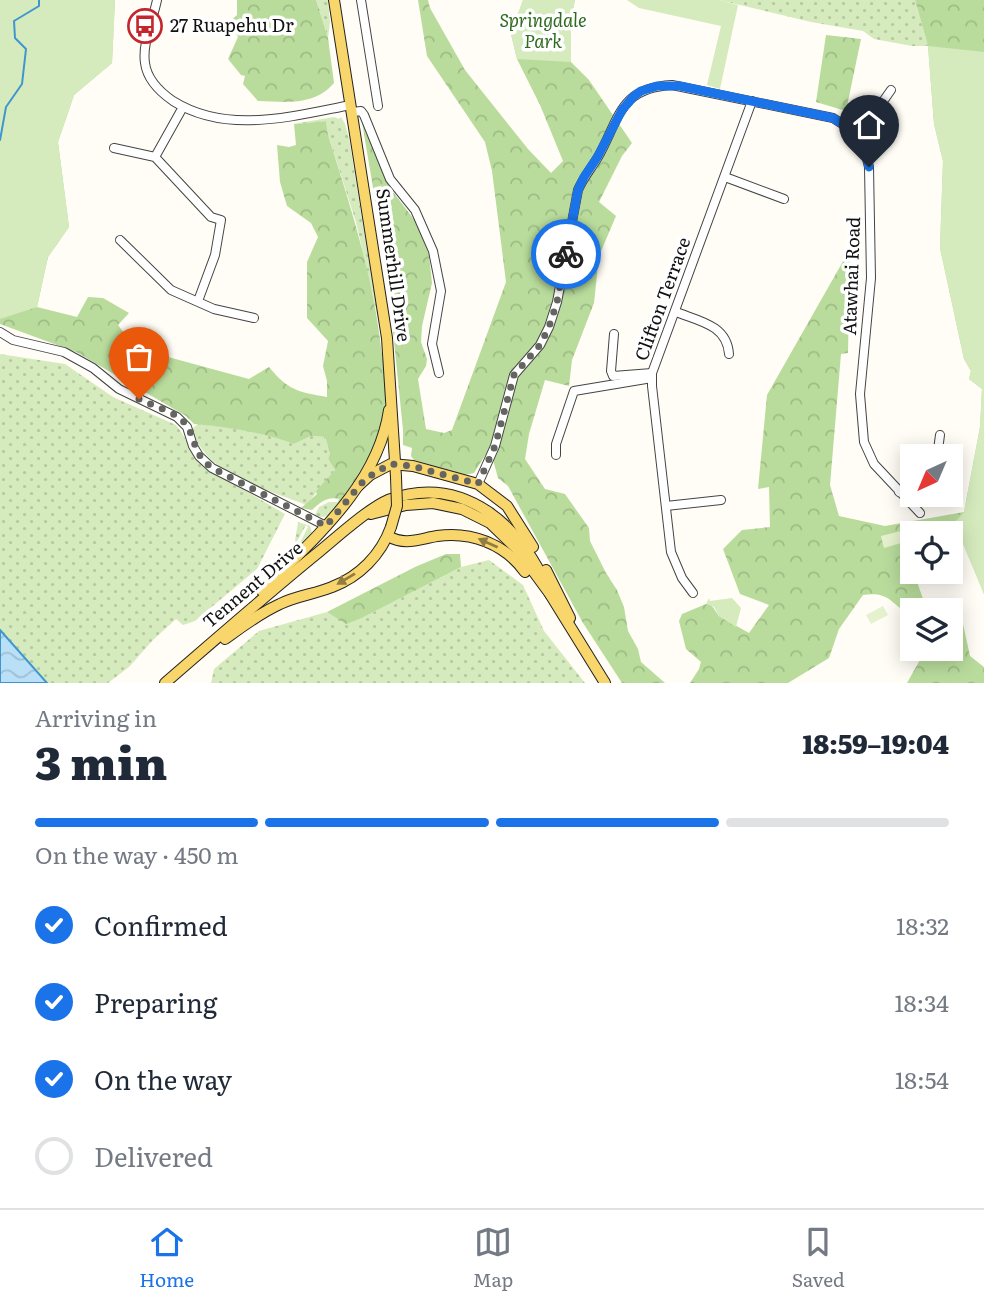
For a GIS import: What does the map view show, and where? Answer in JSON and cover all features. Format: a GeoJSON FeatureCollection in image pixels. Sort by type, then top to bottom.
{"type":"FeatureCollection","features":[{"type":"Feature","properties":{"kind":"main road","name":"Summerhill Drive"},"geometry":{"type":"LineString","coordinates":[[334,0],[387,338],[397,500],[389,531]]}},
{"type":"Feature","properties":{"kind":"main road"},"geometry":{"type":"LineString","coordinates":[[213,642],[340,511],[358,486],[383,437],[392,390]]}},
{"type":"Feature","properties":{"kind":"main road"},"geometry":{"type":"LineString","coordinates":[[358,486],[381,468],[396,464],[478,484],[502,501],[519,523],[564,601],[582,647]]}},
{"type":"Feature","properties":{"kind":"main road","name":"Tennent Drive"},"geometry":{"type":"LineString","coordinates":[[164,683],[306,562],[382,503],[407,496],[443,495],[469,502],[498,518],[522,541],[540,569],[550,594],[605,683]]}},
{"type":"Feature","properties":{"kind":"main road"},"geometry":{"type":"LineString","coordinates":[[174,675],[265,611],[288,600],[333,587],[351,577],[379,552],[389,531],[406,542],[453,535],[476,537],[494,545],[521,566],[582,647]]}},
{"type":"Feature","properties":{"kind":"street"},"geometry":{"type":"LineString","coordinates":[[157,0],[144,53],[146,69],[158,89],[183,107],[206,117],[242,121],[352,108],[361,111],[390,180],[415,211],[433,251],[441,291],[432,344],[439,373]]}},
{"type":"Feature","properties":{"kind":"street"},"geometry":{"type":"LineString","coordinates":[[361,0],[378,106]]}},
{"type":"Feature","properties":{"kind":"street"},"geometry":{"type":"LineString","coordinates":[[478,484],[495,446],[514,375],[540,345],[549,327],[557,302],[578,190],[622,110],[634,96],[657,86],[680,86],[833,118],[855,132],[877,110],[891,90]]}},
{"type":"Feature","properties":{"kind":"street","name":"Clifton Terrace"},"geometry":{"type":"LineString","coordinates":[[693,593],[682,578],[671,552],[652,376],[752,101]]}},
{"type":"Feature","properties":{"kind":"street"},"geometry":{"type":"LineString","coordinates":[[155,157],[183,107]]}},
{"type":"Feature","properties":{"kind":"street","name":"Atawhai Road"},"geometry":{"type":"LineString","coordinates":[[855,132],[864,146],[870,187],[871,278],[861,385],[862,430],[874,464],[920,513]]}},
{"type":"Feature","properties":{"kind":"street"},"geometry":{"type":"LineString","coordinates":[[114,148],[155,157],[211,217],[221,220],[215,255],[198,301]]}},
{"type":"Feature","properties":{"kind":"street"},"geometry":{"type":"LineString","coordinates":[[725,177],[784,199]]}},
{"type":"Feature","properties":{"kind":"street"},"geometry":{"type":"LineString","coordinates":[[120,240],[171,290],[214,309],[254,318]]}},
{"type":"Feature","properties":{"kind":"street"},"geometry":{"type":"LineString","coordinates":[[676,312],[717,328],[728,342],[730,354]]}},
{"type":"Feature","properties":{"kind":"street"},"geometry":{"type":"LineString","coordinates":[[0,332],[13,340],[71,355],[93,368],[119,389],[177,417],[187,427],[199,456],[212,468],[326,526]]}},
{"type":"Feature","properties":{"kind":"street"},"geometry":{"type":"LineString","coordinates":[[614,334],[611,371],[613,376],[652,376]]}},
{"type":"Feature","properties":{"kind":"street"},"geometry":{"type":"LineString","coordinates":[[556,455],[556,444],[574,391],[652,376]]}},
{"type":"Feature","properties":{"kind":"street"},"geometry":{"type":"LineString","coordinates":[[939,444],[940,435]]}},
{"type":"Feature","properties":{"kind":"street"},"geometry":{"type":"LineString","coordinates":[[666,506],[721,500]]}},
{"type":"Feature","properties":{"kind":"green space"},"geometry":{"type":"Polygon","coordinates":[[[0,0],[115,0],[112,63],[74,95],[58,142],[69,227],[48,257],[37,307],[77,317],[88,297],[103,298],[129,313],[118,325],[135,348],[249,379],[269,367],[294,389],[327,397],[323,366],[328,341],[307,318],[307,262],[318,237],[311,223],[287,206],[280,182],[277,145],[296,145],[294,124],[326,121],[367,267],[385,384],[385,406],[379,432],[362,469],[340,502],[339,499],[331,498],[312,510],[301,508],[317,494],[316,491],[335,470],[328,459],[330,453],[325,437],[311,436],[294,444],[245,431],[194,424],[186,416],[76,352],[0,324],[0,0]]]}},
{"type":"Feature","properties":{"kind":"green space"},"geometry":{"type":"Polygon","coordinates":[[[0,0],[115,0],[112,63],[74,95],[58,142],[69,227],[48,257],[37,307],[0,319],[0,0]]]}},
{"type":"Feature","properties":{"kind":"green space"},"geometry":{"type":"Polygon","coordinates":[[[237,0],[316,0],[328,38],[334,83],[318,96],[309,99],[290,102],[258,101],[243,84],[245,76],[241,75],[228,59],[238,37],[230,21],[237,15],[237,0]]]}},
{"type":"Feature","properties":{"kind":"green space"},"geometry":{"type":"Polygon","coordinates":[[[316,0],[328,0],[328,38],[316,0]]]}},
{"type":"Feature","properties":{"kind":"green space"},"geometry":{"type":"Polygon","coordinates":[[[418,0],[428,0],[465,70],[528,149],[551,173],[563,161],[517,59],[511,34],[523,0],[575,0],[571,18],[571,62],[589,80],[632,143],[622,156],[599,202],[616,216],[599,256],[594,303],[572,360],[569,386],[545,380],[529,434],[525,459],[545,489],[565,494],[589,528],[590,541],[624,607],[628,631],[638,649],[641,662],[665,683],[622,683],[583,623],[508,486],[498,478],[492,456],[486,454],[474,473],[465,475],[414,460],[411,456],[412,448],[403,445],[387,271],[362,122],[390,188],[416,222],[429,255],[432,283],[421,342],[427,359],[418,379],[426,429],[444,433],[452,430],[506,282],[492,171],[485,142],[427,56],[418,0]]]}},
{"type":"Feature","properties":{"kind":"green space","name":"Springdale Park"},"geometry":{"type":"Polygon","coordinates":[[[523,0],[575,0],[571,18],[571,62],[517,59],[511,34],[523,0]]]}},
{"type":"Feature","properties":{"kind":"green space"},"geometry":{"type":"Polygon","coordinates":[[[627,0],[719,0],[738,5],[720,89],[707,85],[721,26],[639,8],[627,0]]]}},
{"type":"Feature","properties":{"kind":"green space"},"geometry":{"type":"Polygon","coordinates":[[[719,0],[915,0],[928,46],[874,39],[863,31],[811,22],[719,0]]]}},
{"type":"Feature","properties":{"kind":"green space"},"geometry":{"type":"Polygon","coordinates":[[[915,0],[984,0],[984,594],[963,543],[963,521],[913,521],[964,512],[980,427],[982,389],[969,379],[971,371],[964,359],[940,248],[943,161],[934,124],[928,46],[915,0]]]}},
{"type":"Feature","properties":{"kind":"green space"},"geometry":{"type":"Polygon","coordinates":[[[826,35],[861,39],[846,111],[816,102],[826,35]]]}},
{"type":"Feature","properties":{"kind":"green space"},"geometry":{"type":"Polygon","coordinates":[[[928,46],[984,52],[984,594],[963,544],[963,521],[956,521],[964,512],[980,427],[982,389],[969,379],[971,371],[964,359],[940,248],[943,161],[934,124],[928,46]]]}},
{"type":"Feature","properties":{"kind":"green space"},"geometry":{"type":"Polygon","coordinates":[[[341,117],[349,138],[379,323],[356,222],[326,121],[293,124],[341,117]]]}},
{"type":"Feature","properties":{"kind":"green space"},"geometry":{"type":"Polygon","coordinates":[[[850,249],[848,353],[841,354],[830,485],[839,516],[885,526],[900,523],[900,584],[918,584],[923,598],[900,598],[900,608],[883,596],[863,595],[839,629],[829,658],[788,683],[690,683],[701,662],[686,649],[679,621],[682,614],[706,604],[711,605],[719,616],[749,633],[769,605],[740,594],[723,549],[742,530],[770,527],[769,487],[758,489],[767,395],[850,249]]]}},
{"type":"Feature","properties":{"kind":"green space"},"geometry":{"type":"Polygon","coordinates":[[[0,354],[65,364],[113,397],[176,425],[203,466],[285,514],[257,569],[195,621],[183,625],[176,619],[129,667],[108,683],[47,683],[0,630],[0,354]]]}},
{"type":"Feature","properties":{"kind":"green space"},"geometry":{"type":"Polygon","coordinates":[[[198,424],[271,436],[294,444],[311,436],[325,437],[330,453],[328,459],[335,470],[306,505],[256,486],[223,469],[199,445],[192,429],[198,424]]]}},
{"type":"Feature","properties":{"kind":"green space"},"geometry":{"type":"Polygon","coordinates":[[[329,502],[340,502],[326,516],[315,515],[319,507],[329,502]]]}},
{"type":"Feature","properties":{"kind":"green space"},"geometry":{"type":"Polygon","coordinates":[[[298,522],[310,526],[312,533],[295,553],[308,527],[306,525],[294,547],[298,522]]]}},
{"type":"Feature","properties":{"kind":"green space"},"geometry":{"type":"Polygon","coordinates":[[[900,531],[900,543],[884,548],[881,536],[900,531]]]}},
{"type":"Feature","properties":{"kind":"green space"},"geometry":{"type":"Polygon","coordinates":[[[446,554],[460,554],[461,567],[362,618],[346,624],[327,612],[415,567],[446,554]]]}},
{"type":"Feature","properties":{"kind":"green space"},"geometry":{"type":"Polygon","coordinates":[[[489,560],[523,585],[544,631],[585,683],[211,683],[214,669],[259,631],[327,612],[346,623],[362,618],[461,567],[489,560]]]}},
{"type":"Feature","properties":{"kind":"green space"},"geometry":{"type":"Polygon","coordinates":[[[709,598],[710,601],[732,598],[741,608],[736,627],[719,616],[714,607],[706,604],[709,598]]]}},
{"type":"Feature","properties":{"kind":"green space"},"geometry":{"type":"Polygon","coordinates":[[[883,606],[888,615],[871,624],[866,615],[883,606]]]}},
{"type":"Feature","properties":{"kind":"green space"},"geometry":{"type":"Polygon","coordinates":[[[963,624],[970,656],[984,667],[984,683],[907,683],[919,661],[963,661],[963,624]]]}},
{"type":"Feature","properties":{"kind":"water"},"geometry":{"type":"Polygon","coordinates":[[[0,630],[47,683],[0,683],[0,630]]]}},
{"type":"Feature","properties":{"kind":"waterway"},"geometry":{"type":"LineString","coordinates":[[0,140],[6,107],[22,84],[26,49],[15,38],[14,21],[39,6],[39,0]]}},
{"type":"Feature","properties":{"kind":"way so far"},"geometry":{"type":"LineString","coordinates":[[139,399],[166,411],[184,423],[199,456],[212,468],[326,526],[365,479],[390,464],[412,466],[478,484],[495,446],[514,375],[540,345],[549,327],[557,302],[566,254]]}},
{"type":"Feature","properties":{"kind":"place","name":"27 Ruapehu Dr"},"geometry":{"type":"Point","coordinates":[145,26]}},
{"type":"Feature","properties":{"kind":"route"},"geometry":{"type":"LineString","coordinates":[[566,254],[578,190],[584,177],[622,110],[634,96],[648,88],[680,86],[833,118],[855,132],[864,146],[869,167]]}}]}
